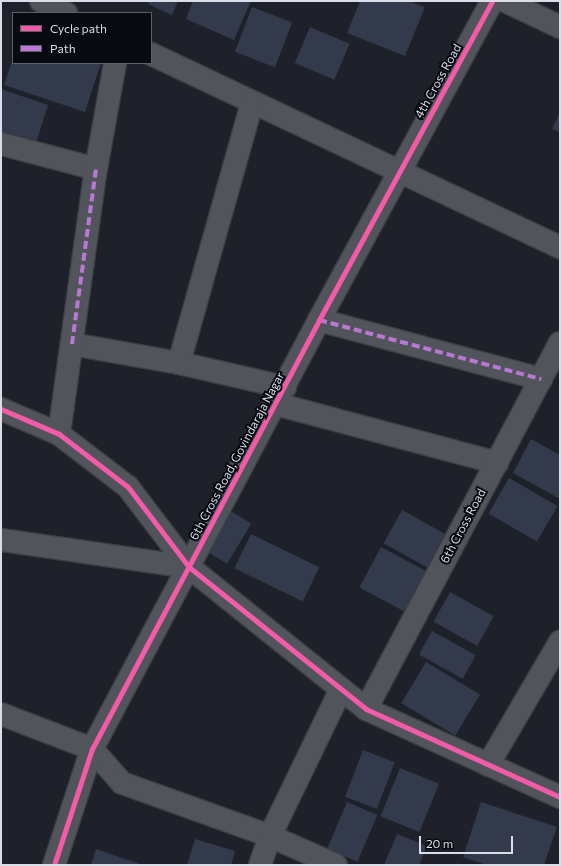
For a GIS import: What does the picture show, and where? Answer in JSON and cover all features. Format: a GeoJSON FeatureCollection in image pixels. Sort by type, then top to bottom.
{"type":"FeatureCollection","features":[{"type":"Feature","properties":{"kind":"street"},"geometry":{"type":"LineString","coordinates":[[41,1],[64,12]]}},
{"type":"Feature","properties":{"kind":"street","name":"4th Cross Road"},"geometry":{"type":"LineString","coordinates":[[400,170],[492,1]]}},
{"type":"Feature","properties":{"kind":"street"},"geometry":{"type":"LineString","coordinates":[[505,1],[560,27]]}},
{"type":"Feature","properties":{"kind":"street"},"geometry":{"type":"LineString","coordinates":[[152,54],[252,103],[400,170],[560,247]]}},
{"type":"Feature","properties":{"kind":"street"},"geometry":{"type":"LineString","coordinates":[[59,434],[96,169],[115,64]]}},
{"type":"Feature","properties":{"kind":"street"},"geometry":{"type":"LineString","coordinates":[[179,363],[252,103]]}},
{"type":"Feature","properties":{"kind":"street"},"geometry":{"type":"LineString","coordinates":[[1,144],[96,169]]}},
{"type":"Feature","properties":{"kind":"street","name":"6th Cross Road, Govindaraja Nagar"},"geometry":{"type":"LineString","coordinates":[[54,865],[92,749],[400,170]]}},
{"type":"Feature","properties":{"kind":"street"},"geometry":{"type":"LineString","coordinates":[[319,320],[541,379]]}},
{"type":"Feature","properties":{"kind":"street","name":"6th Cross Road"},"geometry":{"type":"LineString","coordinates":[[366,709],[560,343]]}},
{"type":"Feature","properties":{"kind":"street"},"geometry":{"type":"LineString","coordinates":[[72,344],[179,363],[497,463]]}},
{"type":"Feature","properties":{"kind":"street"},"geometry":{"type":"LineString","coordinates":[[1,409],[59,434],[128,487],[189,567],[366,709],[560,797]]}},
{"type":"Feature","properties":{"kind":"street"},"geometry":{"type":"LineString","coordinates":[[1,540],[189,567]]}},
{"type":"Feature","properties":{"kind":"street"},"geometry":{"type":"LineString","coordinates":[[488,765],[560,642]]}},
{"type":"Feature","properties":{"kind":"street"},"geometry":{"type":"LineString","coordinates":[[260,865],[270,836],[341,689]]}},
{"type":"Feature","properties":{"kind":"street"},"geometry":{"type":"LineString","coordinates":[[1,714],[92,749],[122,783],[270,836],[336,865]]}},
{"type":"Feature","properties":{"kind":"building"},"geometry":{"type":"Polygon","coordinates":[[[149,1],[178,1],[172,15],[148,4],[149,1]]]}},
{"type":"Feature","properties":{"kind":"building"},"geometry":{"type":"Polygon","coordinates":[[[193,1],[251,1],[234,40],[186,19],[193,1]]]}},
{"type":"Feature","properties":{"kind":"building"},"geometry":{"type":"Polygon","coordinates":[[[360,1],[409,1],[425,7],[405,56],[347,33],[360,1]]]}},
{"type":"Feature","properties":{"kind":"building"},"geometry":{"type":"Polygon","coordinates":[[[252,7],[292,22],[275,67],[235,52],[252,7]]]}},
{"type":"Feature","properties":{"kind":"building"},"geometry":{"type":"Polygon","coordinates":[[[310,27],[350,44],[334,80],[295,63],[310,27]]]}},
{"type":"Feature","properties":{"kind":"building"},"geometry":{"type":"Polygon","coordinates":[[[12,61],[12,64],[101,64],[85,112],[4,85],[12,61]]]}},
{"type":"Feature","properties":{"kind":"building"},"geometry":{"type":"Polygon","coordinates":[[[1,89],[48,105],[36,143],[1,132],[1,89]]]}},
{"type":"Feature","properties":{"kind":"building"},"geometry":{"type":"Polygon","coordinates":[[[560,112],[560,132],[552,129],[560,112]]]}},
{"type":"Feature","properties":{"kind":"building"},"geometry":{"type":"Polygon","coordinates":[[[531,439],[560,455],[560,499],[513,473],[531,439]]]}},
{"type":"Feature","properties":{"kind":"building"},"geometry":{"type":"Polygon","coordinates":[[[509,478],[557,506],[537,542],[489,514],[509,478]]]}},
{"type":"Feature","properties":{"kind":"building"},"geometry":{"type":"Polygon","coordinates":[[[229,510],[251,523],[227,564],[205,550],[229,510]]]}},
{"type":"Feature","properties":{"kind":"building"},"geometry":{"type":"Polygon","coordinates":[[[402,510],[446,534],[427,567],[384,543],[402,510]]]}},
{"type":"Feature","properties":{"kind":"building"},"geometry":{"type":"Polygon","coordinates":[[[251,534],[319,567],[303,601],[234,568],[251,534]]]}},
{"type":"Feature","properties":{"kind":"building"},"geometry":{"type":"Polygon","coordinates":[[[381,547],[428,572],[406,612],[359,588],[381,547]]]}},
{"type":"Feature","properties":{"kind":"building"},"geometry":{"type":"Polygon","coordinates":[[[450,592],[494,616],[477,646],[434,622],[450,592]]]}},
{"type":"Feature","properties":{"kind":"building"},"geometry":{"type":"Polygon","coordinates":[[[432,631],[476,655],[463,679],[419,655],[432,631]]]}},
{"type":"Feature","properties":{"kind":"building"},"geometry":{"type":"Polygon","coordinates":[[[426,662],[480,694],[455,736],[401,703],[426,662]]]}},
{"type":"Feature","properties":{"kind":"building"},"geometry":{"type":"Polygon","coordinates":[[[363,750],[395,762],[377,809],[345,797],[363,750]]]}},
{"type":"Feature","properties":{"kind":"building"},"geometry":{"type":"Polygon","coordinates":[[[400,768],[439,784],[419,832],[381,816],[400,768]]]}},
{"type":"Feature","properties":{"kind":"building"},"geometry":{"type":"Polygon","coordinates":[[[347,802],[377,815],[357,862],[327,849],[347,802]]]}},
{"type":"Feature","properties":{"kind":"building"},"geometry":{"type":"Polygon","coordinates":[[[481,802],[557,827],[544,865],[486,865],[463,857],[481,802]]]}},
{"type":"Feature","properties":{"kind":"building"},"geometry":{"type":"Polygon","coordinates":[[[397,834],[427,846],[419,865],[384,865],[397,834]]]}},
{"type":"Feature","properties":{"kind":"building"},"geometry":{"type":"Polygon","coordinates":[[[195,839],[235,851],[231,865],[187,865],[195,839]]]}},
{"type":"Feature","properties":{"kind":"building"},"geometry":{"type":"Polygon","coordinates":[[[96,849],[143,865],[91,865],[96,849]]]}},
{"type":"Feature","properties":{"kind":"marked path"},"geometry":{"type":"LineString","coordinates":[[72,344],[96,169]]}},
{"type":"Feature","properties":{"kind":"marked path"},"geometry":{"type":"LineString","coordinates":[[319,320],[541,379]]}},
{"type":"Feature","properties":{"kind":"cycle path"},"geometry":{"type":"LineString","coordinates":[[54,865],[92,749],[319,320],[492,1]]}},
{"type":"Feature","properties":{"kind":"cycle path"},"geometry":{"type":"LineString","coordinates":[[1,409],[59,434],[128,487],[189,567],[366,709],[560,797]]}}]}
